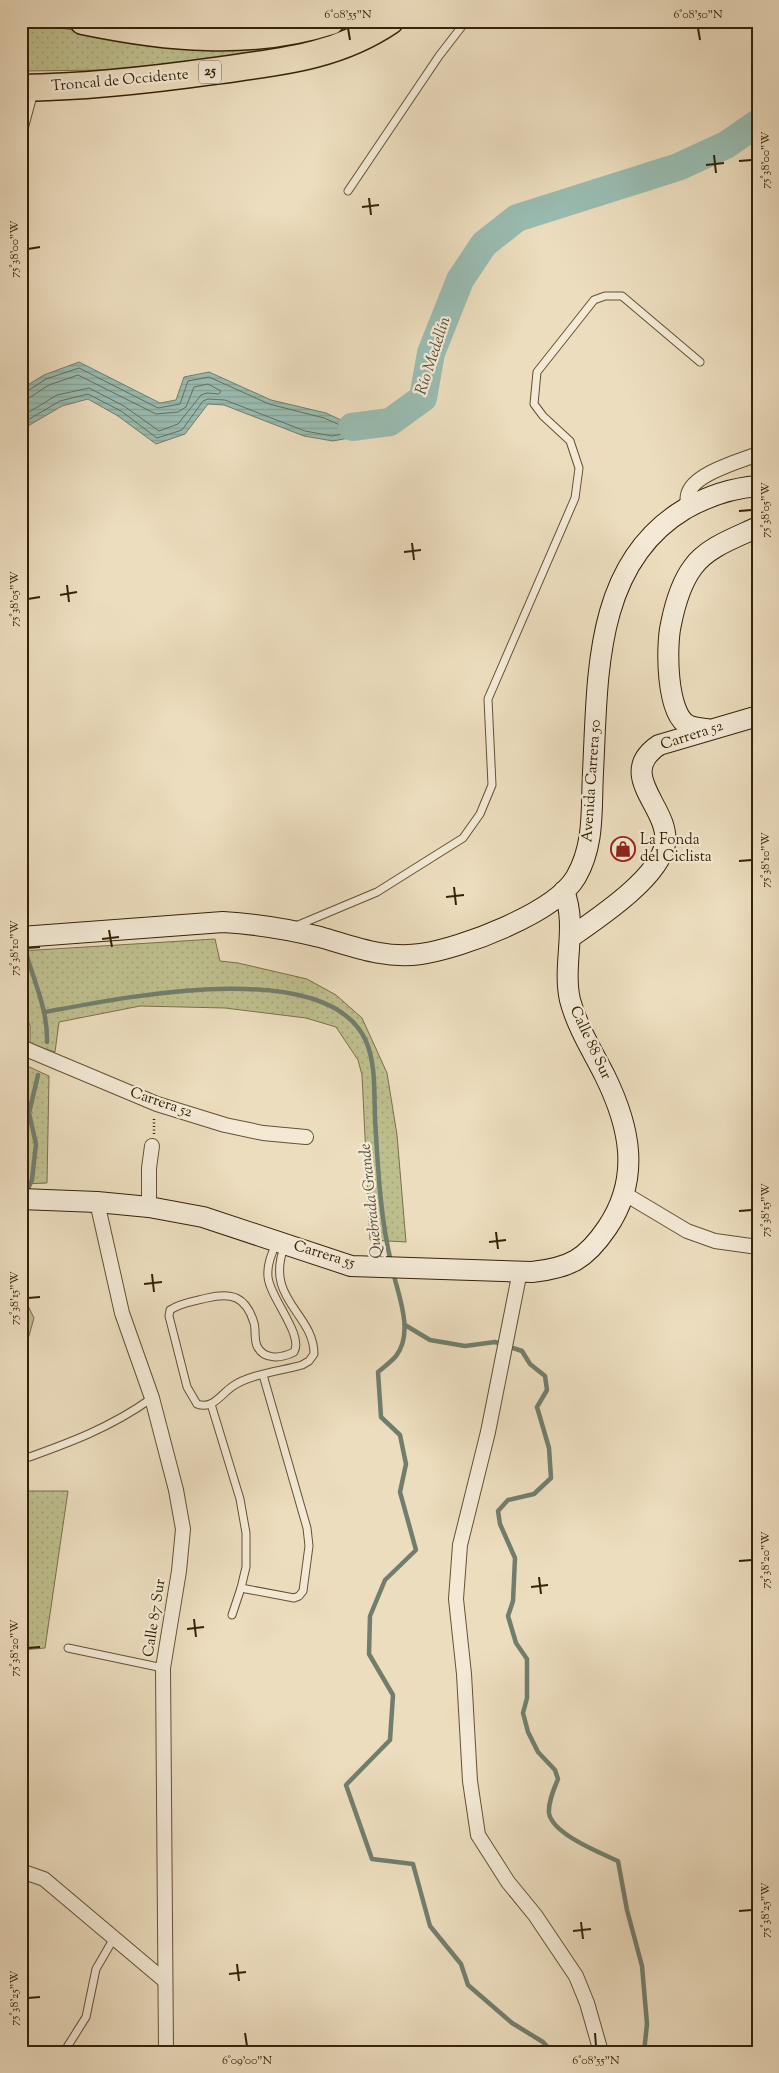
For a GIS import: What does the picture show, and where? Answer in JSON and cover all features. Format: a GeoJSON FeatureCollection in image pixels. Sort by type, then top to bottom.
{"type":"FeatureCollection","features":[{"type":"Feature","properties":{"kind":"highway"},"geometry":{"type":"LineString","coordinates":[[84,21],[177,37],[276,35],[306,29],[331,21]]}},
{"type":"Feature","properties":{"kind":"highway","name":"Troncal de Occidente"},"geometry":{"type":"LineString","coordinates":[[28,88],[142,81],[285,62],[317,55],[348,44],[390,21]]}},
{"type":"Feature","properties":{"kind":"street"},"geometry":{"type":"LineString","coordinates":[[689,507],[688,495],[692,487],[702,478],[758,454]]}},
{"type":"Feature","properties":{"kind":"street","name":"Avenida Carrera 50"},"geometry":{"type":"LineString","coordinates":[[28,937],[223,922],[251,924],[286,930],[369,952],[400,955],[422,954],[454,946],[485,935],[548,905],[564,891],[578,872],[590,841],[599,665],[614,598],[627,567],[644,544],[661,527],[689,507],[710,496],[736,488],[758,486]]}},
{"type":"Feature","properties":{"kind":"street"},"geometry":{"type":"LineString","coordinates":[[707,730],[688,725],[680,718],[674,707],[670,693],[669,673],[670,626],[683,584],[694,565],[709,553],[758,527]]}},
{"type":"Feature","properties":{"kind":"street","name":"Carrera 52"},"geometry":{"type":"LineString","coordinates":[[571,937],[616,905],[647,875],[661,855],[665,844],[664,832],[642,778],[645,758],[650,751],[659,745],[758,716]]}},
{"type":"Feature","properties":{"kind":"street","name":"Calle 88 Sur"},"geometry":{"type":"LineString","coordinates":[[564,891],[569,903],[571,937],[568,991],[575,1016],[618,1104],[628,1153],[629,1174],[625,1194]]}},
{"type":"Feature","properties":{"kind":"street","name":"Carrera 52"},"geometry":{"type":"LineString","coordinates":[[21,1047],[157,1104],[263,1133],[306,1137]]}},
{"type":"Feature","properties":{"kind":"street"},"geometry":{"type":"LineString","coordinates":[[149,1207],[149,1168],[152,1146]]}},
{"type":"Feature","properties":{"kind":"street"},"geometry":{"type":"LineString","coordinates":[[625,1194],[687,1231],[715,1241],[758,1247]]}},
{"type":"Feature","properties":{"kind":"street","name":"Carrera 55"},"geometry":{"type":"LineString","coordinates":[[27,1199],[97,1202],[149,1207],[203,1217],[351,1266],[520,1271],[555,1270],[583,1257],[606,1229],[625,1194]]}},
{"type":"Feature","properties":{"kind":"street","name":"Calle 87 Sur"},"geometry":{"type":"LineString","coordinates":[[97,1202],[122,1313],[152,1398],[176,1490],[183,1529],[179,1571],[163,1668],[166,2052]]}},
{"type":"Feature","properties":{"kind":"street"},"geometry":{"type":"LineString","coordinates":[[520,1271],[478,1475],[460,1546],[456,1600],[464,1674],[471,1790],[478,1835],[508,1882],[535,1915],[576,1976],[587,2003],[601,2052]]}},
{"type":"Feature","properties":{"kind":"street"},"geometry":{"type":"LineString","coordinates":[[21,1871],[44,1879],[164,1981]]}},
{"type":"Feature","properties":{"kind":"lane"},"geometry":{"type":"LineString","coordinates":[[348,191],[439,56],[466,21]]}},
{"type":"Feature","properties":{"kind":"lane"},"geometry":{"type":"LineString","coordinates":[[21,140],[28,88]]}},
{"type":"Feature","properties":{"kind":"lane"},"geometry":{"type":"LineString","coordinates":[[286,930],[377,892],[463,838],[480,814],[492,785],[488,699],[575,498],[579,468],[570,441],[543,416],[534,404],[538,372],[594,300],[605,296],[622,296],[700,362]]}},
{"type":"Feature","properties":{"kind":"lane"},"geometry":{"type":"LineString","coordinates":[[281,1242],[279,1270],[282,1284],[291,1307],[311,1336],[314,1354],[309,1361],[302,1365],[246,1379],[211,1404],[202,1406],[197,1404],[186,1387],[171,1325],[170,1310],[218,1295],[232,1295],[246,1306],[254,1322],[257,1347],[266,1355],[276,1358],[294,1352],[296,1340],[276,1302],[268,1279],[269,1263],[281,1242]]}},
{"type":"Feature","properties":{"kind":"lane"},"geometry":{"type":"LineString","coordinates":[[241,1588],[294,1598],[299,1596],[302,1591],[309,1546],[307,1528],[263,1375]]}},
{"type":"Feature","properties":{"kind":"lane"},"geometry":{"type":"LineString","coordinates":[[21,1460],[80,1440],[130,1414],[152,1398]]}},
{"type":"Feature","properties":{"kind":"lane"},"geometry":{"type":"LineString","coordinates":[[211,1404],[244,1516],[247,1550],[241,1588],[232,1614]]}},
{"type":"Feature","properties":{"kind":"lane"},"geometry":{"type":"LineString","coordinates":[[68,1648],[163,1668]]}},
{"type":"Feature","properties":{"kind":"lane"},"geometry":{"type":"LineString","coordinates":[[64,2052],[86,2017],[96,1969],[114,1938]]}},
{"type":"Feature","properties":{"kind":"path"},"geometry":{"type":"LineString","coordinates":[[138,1096],[152,1111],[155,1123],[152,1146]]}},
{"type":"Feature","properties":{"kind":"green space"},"geometry":{"type":"Polygon","coordinates":[[[21,22],[191,48],[278,47],[279,54],[104,70],[21,71],[21,22]]]}},
{"type":"Feature","properties":{"kind":"green space"},"geometry":{"type":"Polygon","coordinates":[[[215,939],[220,961],[238,963],[307,979],[336,995],[362,1018],[387,1073],[397,1135],[406,1242],[370,1240],[362,1075],[358,1060],[336,1027],[306,1018],[225,1008],[140,1006],[59,1022],[55,1052],[30,1044],[30,1026],[21,998],[21,951],[215,939]]]}},
{"type":"Feature","properties":{"kind":"green space"},"geometry":{"type":"Polygon","coordinates":[[[25,1065],[49,1076],[47,1183],[21,1184],[21,1072],[25,1065]]]}},
{"type":"Feature","properties":{"kind":"green space"},"geometry":{"type":"Polygon","coordinates":[[[21,1292],[34,1318],[21,1364],[21,1292]]]}},
{"type":"Feature","properties":{"kind":"green space"},"geometry":{"type":"Polygon","coordinates":[[[21,1491],[68,1491],[45,1648],[21,1650],[21,1491]]]}},
{"type":"Feature","properties":{"kind":"water"},"geometry":{"type":"Polygon","coordinates":[[[79,362],[160,403],[176,400],[184,377],[209,372],[271,400],[326,413],[341,420],[389,410],[391,430],[333,441],[304,436],[224,405],[208,404],[185,434],[156,444],[118,416],[88,399],[62,406],[21,430],[21,389],[44,375],[79,362]]]}},
{"type":"Feature","properties":{"kind":"waterway","name":"Río Medellín"},"geometry":{"type":"LineString","coordinates":[[352,427],[390,422],[423,398],[431,353],[460,280],[484,244],[517,218],[678,167],[726,145],[758,123]]}},
{"type":"Feature","properties":{"kind":"waterway"},"geometry":{"type":"LineString","coordinates":[[23,942],[45,1016],[47,1042]]}},
{"type":"Feature","properties":{"kind":"waterway","name":"Quebrada Grande"},"geometry":{"type":"LineString","coordinates":[[45,1012],[120,999],[218,989],[266,990],[310,998],[344,1014],[366,1041],[371,1059],[374,1079],[380,1191],[384,1227],[391,1262]]}},
{"type":"Feature","properties":{"kind":"waterway"},"geometry":{"type":"LineString","coordinates":[[26,1193],[32,1180],[36,1144],[29,1113],[38,1075]]}},
{"type":"Feature","properties":{"kind":"waterway","name":"Quebrada Grande"},"geometry":{"type":"LineString","coordinates":[[393,1272],[405,1326],[404,1337],[396,1356],[378,1372],[381,1417],[400,1435],[406,1464],[400,1492],[416,1550],[385,1580],[370,1616],[369,1654],[393,1695],[390,1740],[346,1785],[372,1859],[413,1864],[430,1926],[461,1964],[468,1985],[512,2023],[543,2042],[552,2052]]}},
{"type":"Feature","properties":{"kind":"waterway"},"geometry":{"type":"LineString","coordinates":[[21,1310],[24,1326],[21,1334]]}},
{"type":"Feature","properties":{"kind":"waterway"},"geometry":{"type":"LineString","coordinates":[[405,1325],[430,1340],[465,1346],[495,1342],[522,1351],[530,1364],[545,1376],[547,1390],[537,1407],[549,1448],[551,1478],[534,1494],[508,1500],[498,1511],[500,1524],[515,1558],[513,1601],[508,1616],[516,1643],[527,1659],[527,1698],[523,1713],[528,1732],[538,1752],[555,1770],[558,1779],[549,1804],[549,1813],[552,1821],[578,1842],[618,1861],[627,1910],[642,1966],[647,2024],[644,2052]]}},
{"type":"Feature","properties":{"kind":"place","name":"La Fonda del Ciclista"},"geometry":{"type":"Point","coordinates":[623,849]}}]}
